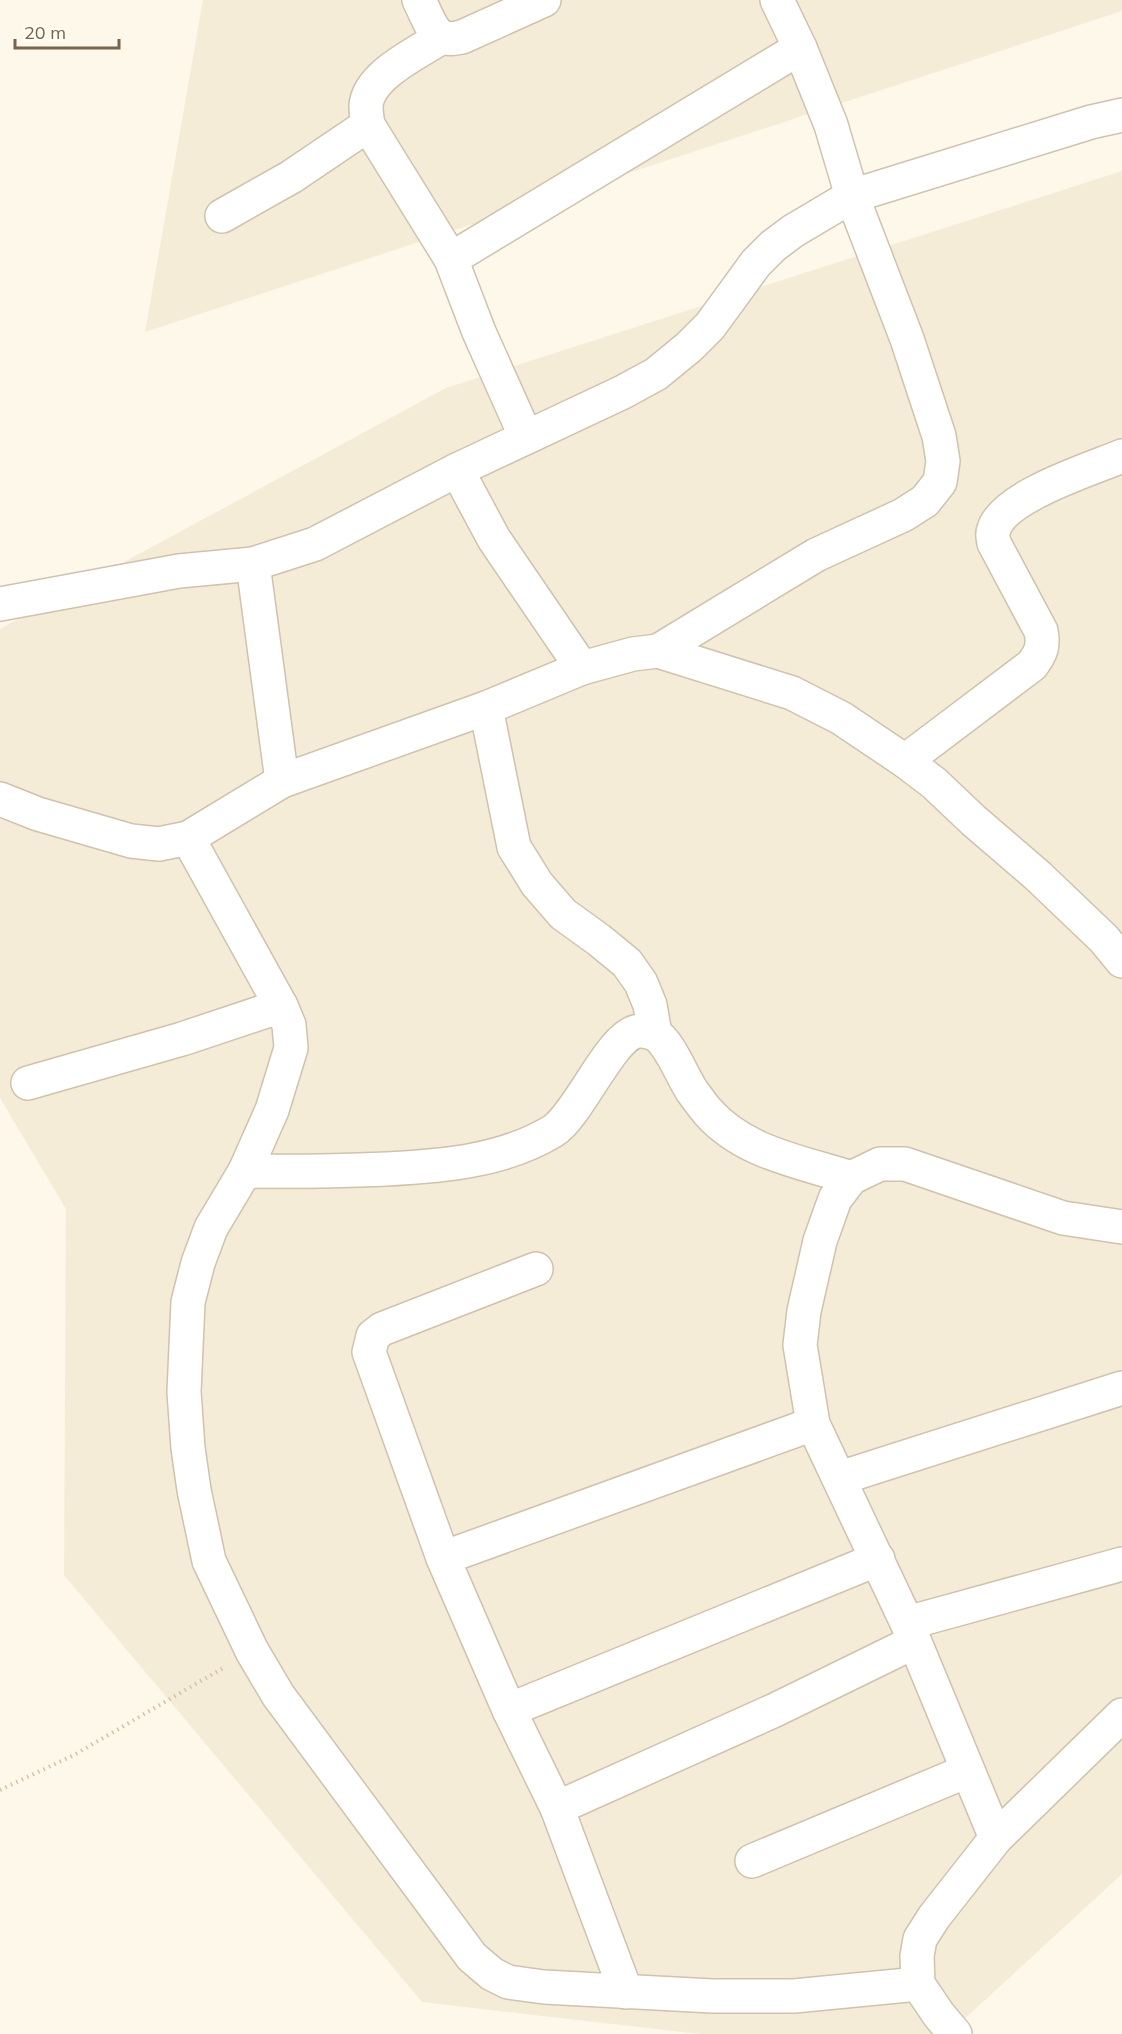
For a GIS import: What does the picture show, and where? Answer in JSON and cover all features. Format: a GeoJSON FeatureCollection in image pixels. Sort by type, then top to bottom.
{"type":"FeatureCollection","features":[{"type":"Feature","properties":{"kind":"street"},"geometry":{"type":"LineString","coordinates":[[419,0],[433,27],[442,37],[451,39],[462,37],[544,0]]}},
{"type":"Feature","properties":{"kind":"street"},"geometry":{"type":"LineString","coordinates":[[658,651],[816,555],[903,515],[925,501],[940,482],[943,461],[939,436],[907,339],[852,195],[831,125],[800,48],[777,0]]}},
{"type":"Feature","properties":{"kind":"street"},"geometry":{"type":"LineString","coordinates":[[442,37],[388,71],[373,87],[366,104],[368,125],[451,259],[479,332],[526,437]]}},
{"type":"Feature","properties":{"kind":"street"},"geometry":{"type":"LineString","coordinates":[[451,259],[800,48]]}},
{"type":"Feature","properties":{"kind":"street"},"geometry":{"type":"LineString","coordinates":[[0,604],[179,571],[253,564],[315,544],[457,470],[623,392],[656,374],[689,348],[710,326],[756,263],[773,246],[852,195],[1068,129],[1122,115]]}},
{"type":"Feature","properties":{"kind":"street"},"geometry":{"type":"LineString","coordinates":[[222,216],[291,177],[368,125]]}},
{"type":"Feature","properties":{"kind":"street"},"geometry":{"type":"LineString","coordinates":[[905,760],[1032,665],[1040,655],[1044,644],[1041,632],[994,543],[993,530],[1001,517],[1012,506],[1034,493],[1122,456]]}},
{"type":"Feature","properties":{"kind":"street"},"geometry":{"type":"LineString","coordinates":[[457,470],[494,539],[582,668]]}},
{"type":"Feature","properties":{"kind":"street"},"geometry":{"type":"LineString","coordinates":[[253,564],[282,781]]}},
{"type":"Feature","properties":{"kind":"street"},"geometry":{"type":"LineString","coordinates":[[0,800],[38,814],[131,841],[159,844],[188,838],[282,781],[486,708],[582,668],[633,654],[658,651],[792,693],[841,718],[905,760],[1038,876],[1104,939],[1122,961]]}},
{"type":"Feature","properties":{"kind":"street"},"geometry":{"type":"LineString","coordinates":[[486,708],[514,847],[537,884],[563,914],[627,963],[641,983],[650,1005],[654,1034]]}},
{"type":"Feature","properties":{"kind":"street"},"geometry":{"type":"LineString","coordinates":[[188,838],[281,1006],[289,1025],[291,1048],[272,1110],[245,1171],[211,1228],[198,1263],[188,1302],[184,1392],[194,1490],[209,1561],[252,1651],[278,1695],[472,1957],[492,1974],[508,1982],[544,1987],[712,1996],[794,1996],[918,1984]]}},
{"type":"Feature","properties":{"kind":"street"},"geometry":{"type":"LineString","coordinates":[[28,1083],[182,1039],[281,1006]]}},
{"type":"Feature","properties":{"kind":"street"},"geometry":{"type":"LineString","coordinates":[[245,1171],[322,1172],[422,1167],[458,1164],[490,1157],[540,1138],[556,1129],[571,1114],[615,1047],[629,1035],[640,1030],[654,1034],[665,1044],[693,1092],[709,1113],[731,1133],[760,1149],[851,1178]]}},
{"type":"Feature","properties":{"kind":"street"},"geometry":{"type":"LineString","coordinates":[[996,1838],[878,1559],[813,1424],[800,1345],[804,1311],[820,1241],[835,1200],[851,1178],[880,1164],[905,1164],[1064,1218],[1122,1227]]}},
{"type":"Feature","properties":{"kind":"street"},"geometry":{"type":"LineString","coordinates":[[536,1269],[381,1329],[373,1336],[369,1352],[443,1558],[509,1710],[557,1808],[626,1992]]}},
{"type":"Feature","properties":{"kind":"street"},"geometry":{"type":"LineString","coordinates":[[840,1478],[1122,1388]]}},
{"type":"Feature","properties":{"kind":"street"},"geometry":{"type":"LineString","coordinates":[[443,1558],[813,1424]]}},
{"type":"Feature","properties":{"kind":"street"},"geometry":{"type":"LineString","coordinates":[[509,1710],[878,1559]]}},
{"type":"Feature","properties":{"kind":"street"},"geometry":{"type":"LineString","coordinates":[[557,1808],[775,1710],[910,1633],[1122,1564]]}},
{"type":"Feature","properties":{"kind":"street"},"geometry":{"type":"LineString","coordinates":[[955,2034],[918,1984],[917,1956],[920,1939],[934,1917],[996,1838],[1122,1715]]}},
{"type":"Feature","properties":{"kind":"street"},"geometry":{"type":"LineString","coordinates":[[752,1860],[967,1771]]}},
{"type":"Feature","properties":{"kind":"path"},"geometry":{"type":"LineString","coordinates":[[0,1790],[74,1755],[252,1651]]}},
{"type":"Feature","properties":{"kind":"shaded area"},"geometry":{"type":"Polygon","coordinates":[[[203,0],[1122,0],[1122,11],[145,332],[203,0]]]}},
{"type":"Feature","properties":{"kind":"shaded area"},"geometry":{"type":"Polygon","coordinates":[[[1122,171],[1122,1874],[948,2034],[700,2034],[422,2002],[64,1575],[66,1209],[0,1098],[0,629],[446,388],[1122,171]]]}}]}
